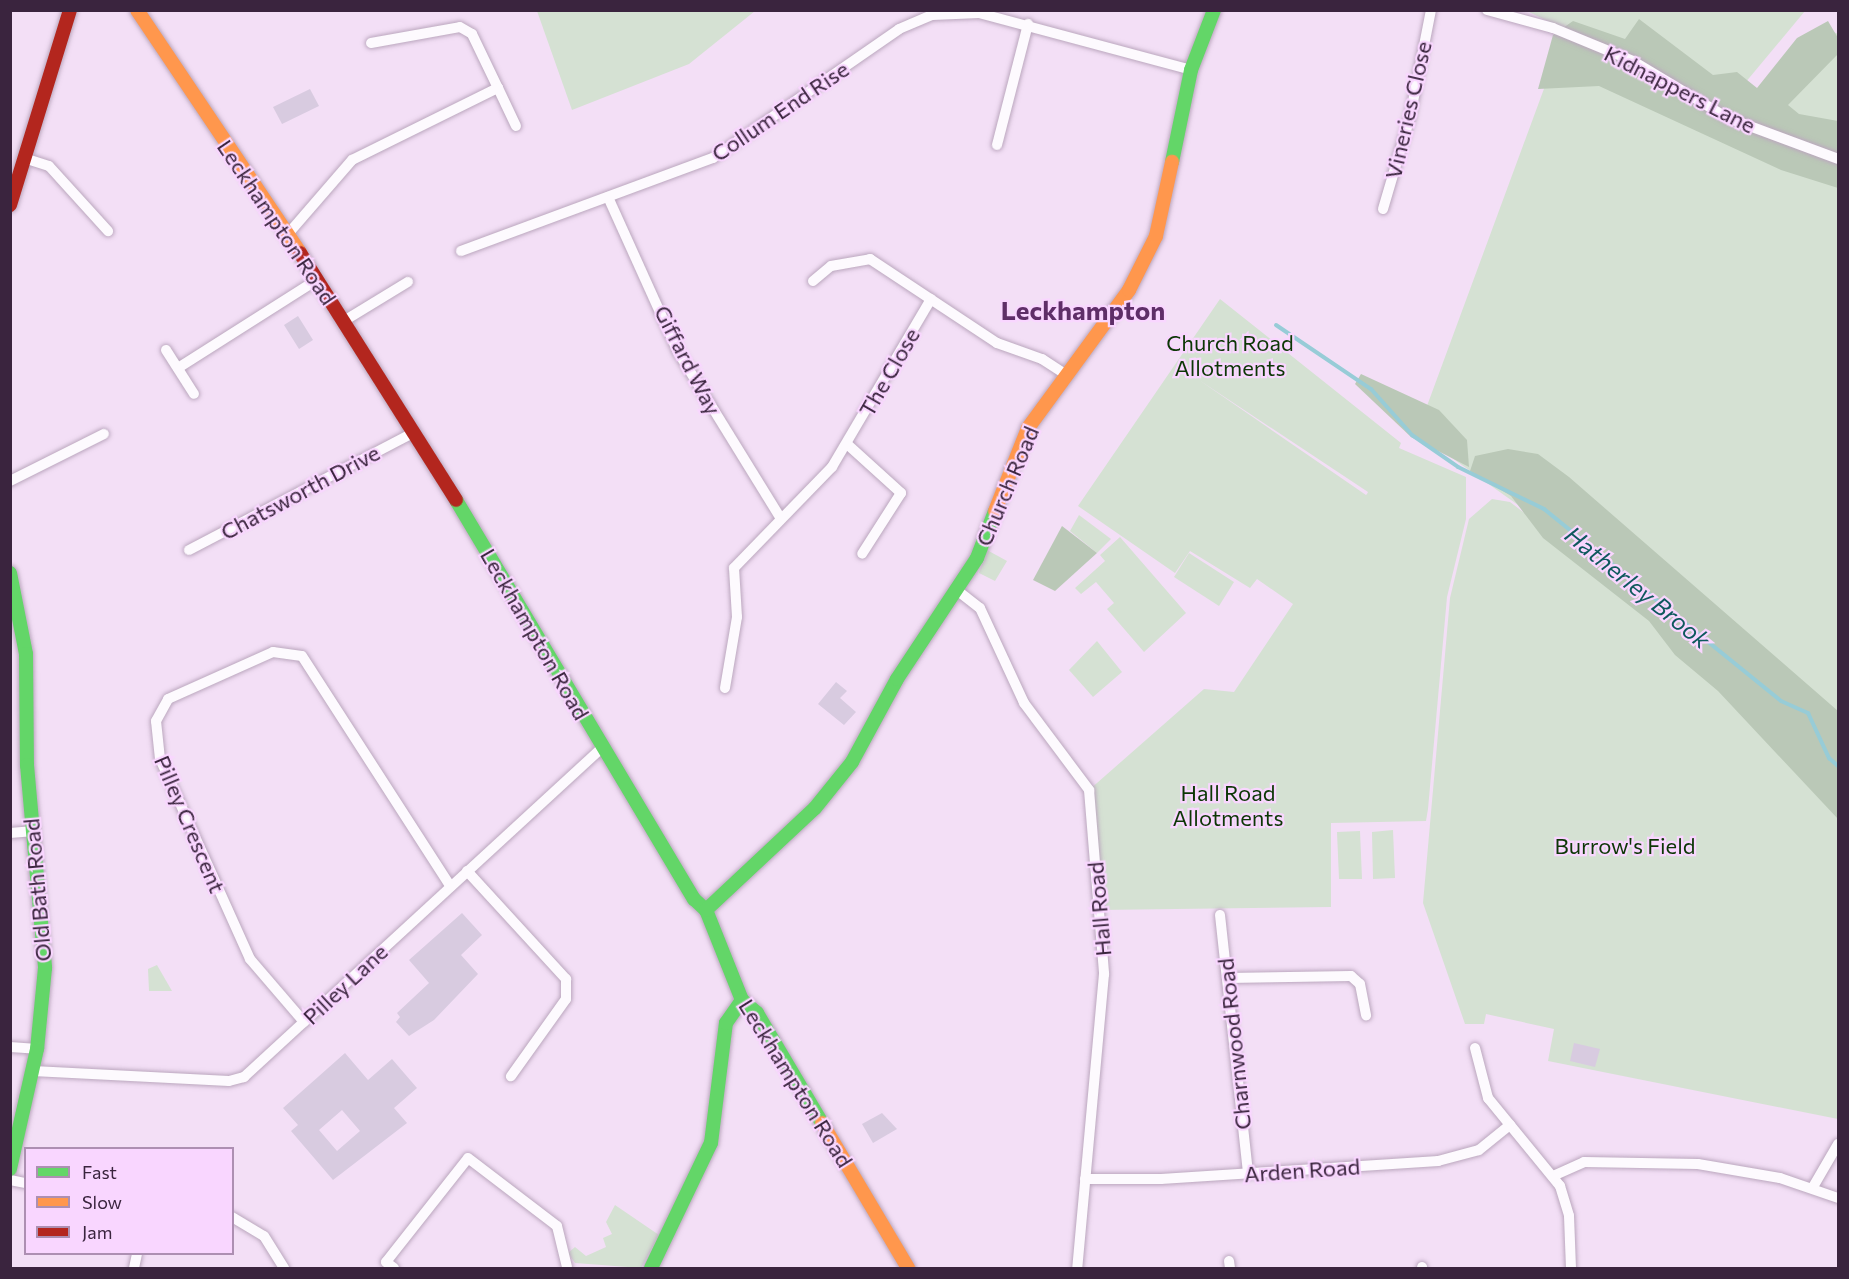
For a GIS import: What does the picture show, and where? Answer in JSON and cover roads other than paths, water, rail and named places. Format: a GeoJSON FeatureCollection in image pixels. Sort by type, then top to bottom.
{"type":"FeatureCollection","features":[{"type":"Feature","properties":{"kind":"street"},"geometry":{"type":"LineString","coordinates":[[10,205],[27,159],[70,10]]}},
{"type":"Feature","properties":{"kind":"street","name":"Leckhampton Road"},"geometry":{"type":"LineString","coordinates":[[137,10],[318,279],[694,899],[706,910],[742,1000],[757,1013],[908,1269]]}},
{"type":"Feature","properties":{"kind":"street","name":"Church Road"},"geometry":{"type":"LineString","coordinates":[[706,910],[833,788],[897,679],[958,591],[977,558],[1028,428],[1113,316],[1156,236],[1191,70],[1214,10]]}},
{"type":"Feature","properties":{"kind":"street","name":"Vineries Close"},"geometry":{"type":"LineString","coordinates":[[1383,209],[1410,117],[1431,10]]}},
{"type":"Feature","properties":{"kind":"street","name":"Kidnappers Lane"},"geometry":{"type":"LineString","coordinates":[[1487,10],[1553,28],[1633,61],[1728,118],[1839,159]]}},
{"type":"Feature","properties":{"kind":"street","name":"Collum End Rise"},"geometry":{"type":"LineString","coordinates":[[461,251],[713,158],[920,19],[967,12],[1028,24],[1191,70]]}},
{"type":"Feature","properties":{"kind":"street"},"geometry":{"type":"LineString","coordinates":[[997,145],[1028,24]]}},
{"type":"Feature","properties":{"kind":"street"},"geometry":{"type":"LineString","coordinates":[[371,44],[448,27],[472,34],[516,126]]}},
{"type":"Feature","properties":{"kind":"street"},"geometry":{"type":"LineString","coordinates":[[288,234],[352,160],[498,88]]}},
{"type":"Feature","properties":{"kind":"street"},"geometry":{"type":"LineString","coordinates":[[27,159],[49,166],[108,231]]}},
{"type":"Feature","properties":{"kind":"street","name":"Giffard Way"},"geometry":{"type":"LineString","coordinates":[[608,197],[678,352],[780,517]]}},
{"type":"Feature","properties":{"kind":"street"},"geometry":{"type":"LineString","coordinates":[[813,281],[831,266],[870,259],[997,343],[1042,358],[1067,375]]}},
{"type":"Feature","properties":{"kind":"street"},"geometry":{"type":"LineString","coordinates":[[178,368],[318,279]]}},
{"type":"Feature","properties":{"kind":"street"},"geometry":{"type":"LineString","coordinates":[[344,321],[408,282]]}},
{"type":"Feature","properties":{"kind":"street","name":"The Close"},"geometry":{"type":"LineString","coordinates":[[725,688],[737,617],[734,568],[780,517],[812,490],[847,444],[931,299]]}},
{"type":"Feature","properties":{"kind":"street"},"geometry":{"type":"LineString","coordinates":[[166,350],[194,394]]}},
{"type":"Feature","properties":{"kind":"street"},"geometry":{"type":"LineString","coordinates":[[10,481],[104,434]]}},
{"type":"Feature","properties":{"kind":"street","name":"Chatsworth Drive"},"geometry":{"type":"LineString","coordinates":[[189,550],[411,434]]}},
{"type":"Feature","properties":{"kind":"street"},"geometry":{"type":"LineString","coordinates":[[847,444],[901,493],[862,554]]}},
{"type":"Feature","properties":{"kind":"street","name":"Old Bath Road"},"geometry":{"type":"LineString","coordinates":[[10,573],[26,654],[31,831],[45,968],[37,1049],[10,1169]]}},
{"type":"Feature","properties":{"kind":"street","name":"Hall Road"},"geometry":{"type":"LineString","coordinates":[[958,591],[980,608],[1024,703],[1089,790],[1104,974],[1077,1269]]}},
{"type":"Feature","properties":{"kind":"street","name":"Pilley Crescent"},"geometry":{"type":"LineString","coordinates":[[304,1022],[250,959],[160,759],[156,722],[168,699],[273,652],[302,656],[450,886]]}},
{"type":"Feature","properties":{"kind":"street","name":"Pilley Lane"},"geometry":{"type":"LineString","coordinates":[[33,1071],[229,1082],[251,1073],[466,871],[602,748]]}},
{"type":"Feature","properties":{"kind":"street"},"geometry":{"type":"LineString","coordinates":[[10,833],[31,831]]}},
{"type":"Feature","properties":{"kind":"street"},"geometry":{"type":"LineString","coordinates":[[466,871],[566,979],[566,999],[511,1076]]}},
{"type":"Feature","properties":{"kind":"street","name":"Charnwood Road"},"geometry":{"type":"LineString","coordinates":[[1220,915],[1248,1173]]}},
{"type":"Feature","properties":{"kind":"street"},"geometry":{"type":"LineString","coordinates":[[1228,978],[1351,976],[1360,984],[1366,1015]]}},
{"type":"Feature","properties":{"kind":"street"},"geometry":{"type":"LineString","coordinates":[[651,1269],[711,1143],[726,1023],[742,1000]]}},
{"type":"Feature","properties":{"kind":"street"},"geometry":{"type":"LineString","coordinates":[[10,1047],[37,1049]]}},
{"type":"Feature","properties":{"kind":"street"},"geometry":{"type":"LineString","coordinates":[[1475,1048],[1483,1089],[1553,1176],[1568,1206],[1571,1269]]}},
{"type":"Feature","properties":{"kind":"street","name":"Arden Road"},"geometry":{"type":"LineString","coordinates":[[1085,1179],[1248,1173],[1457,1158],[1479,1150],[1510,1125]]}},
{"type":"Feature","properties":{"kind":"street"},"geometry":{"type":"LineString","coordinates":[[1813,1187],[1839,1144]]}},
{"type":"Feature","properties":{"kind":"street"},"geometry":{"type":"LineString","coordinates":[[394,1269],[386,1262],[468,1158],[560,1230],[567,1267]]}},
{"type":"Feature","properties":{"kind":"street"},"geometry":{"type":"LineString","coordinates":[[1553,1176],[1584,1162],[1670,1162],[1744,1171],[1813,1187],[1839,1198]]}},
{"type":"Feature","properties":{"kind":"street"},"geometry":{"type":"LineString","coordinates":[[234,1218],[264,1236],[284,1269]]}},
{"type":"Feature","properties":{"kind":"waterway","name":"Hatherley Brook"},"geometry":{"type":"LineString","coordinates":[[1276,325],[1371,389],[1412,435],[1458,467],[1544,509],[1781,701],[1808,713],[1829,758],[1838,766]]}},
{"type":"Feature","properties":{"kind":"district","name":"Leckhampton"},"geometry":{"type":"Point","coordinates":[1083,310]}},
{"type":"Feature","properties":{"kind":"park label","name":"Church Road Allotments"},"geometry":{"type":"Point","coordinates":[1230,354]}},
{"type":"Feature","properties":{"kind":"park label","name":"Hall Road Allotments"},"geometry":{"type":"Point","coordinates":[1228,804]}},
{"type":"Feature","properties":{"kind":"park label","name":"Burrow's Field"},"geometry":{"type":"Point","coordinates":[1625,846]}}]}
